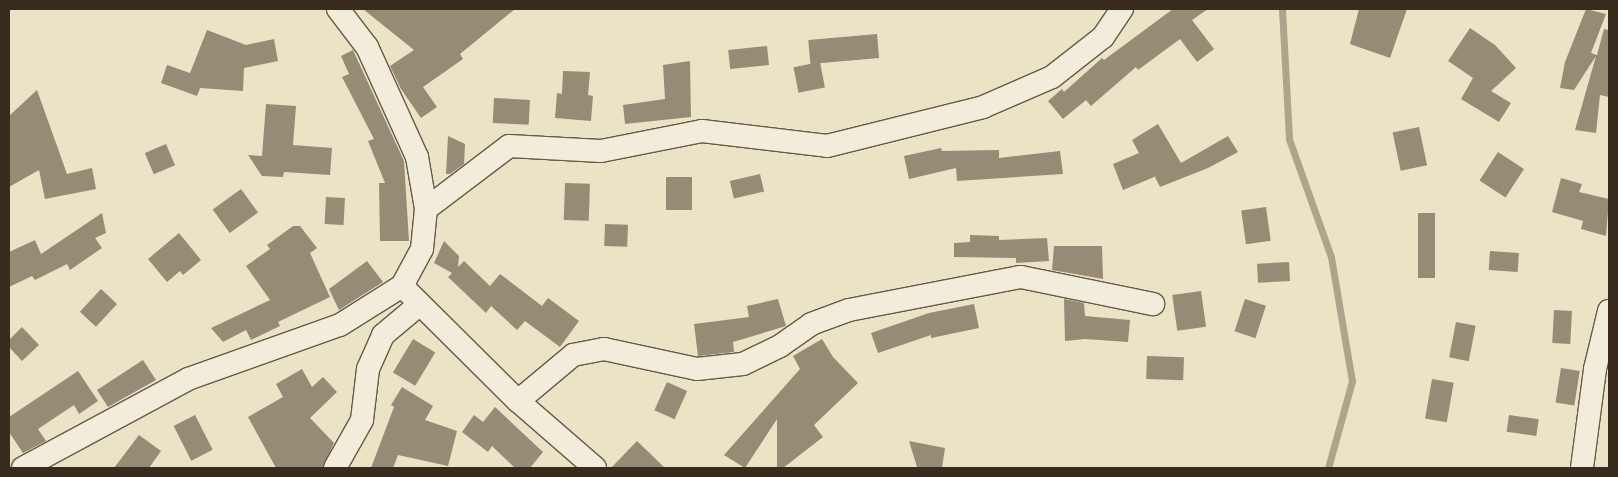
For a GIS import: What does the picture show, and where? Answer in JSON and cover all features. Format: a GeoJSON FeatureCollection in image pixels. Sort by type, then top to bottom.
{"type":"FeatureCollection","features":[{"type":"Feature","properties":{"kind":"street"},"geometry":{"type":"LineString","coordinates":[[23,468],[188,379],[340,325],[402,286],[422,249],[426,208],[417,156],[397,107],[367,47],[338,9]]}},
{"type":"Feature","properties":{"kind":"street"},"geometry":{"type":"LineString","coordinates":[[426,208],[509,146],[600,151],[702,131],[827,146],[983,108],[1052,77],[1103,37],[1122,9]]}},
{"type":"Feature","properties":{"kind":"street"},"geometry":{"type":"LineString","coordinates":[[518,401],[572,355],[604,349],[697,369],[743,364],[780,346],[811,324],[849,310],[1021,277],[1154,304]]}},
{"type":"Feature","properties":{"kind":"street"},"geometry":{"type":"LineString","coordinates":[[402,286],[518,401],[595,468]]}},
{"type":"Feature","properties":{"kind":"street"},"geometry":{"type":"LineString","coordinates":[[335,468],[362,420],[368,370],[383,335],[420,304]]}},
{"type":"Feature","properties":{"kind":"street"},"geometry":{"type":"LineString","coordinates":[[1582,468],[1595,369],[1609,310]]}},
{"type":"Feature","properties":{"kind":"building"},"geometry":{"type":"Polygon","coordinates":[[[363,9],[515,9],[460,54],[463,59],[423,87],[437,107],[421,118],[401,89],[390,66],[414,50],[363,9]]]}},
{"type":"Feature","properties":{"kind":"building"},"geometry":{"type":"Polygon","coordinates":[[[1173,9],[1208,9],[1192,20],[1214,49],[1197,62],[1180,39],[1138,70],[1136,67],[1091,106],[1086,100],[1063,119],[1048,101],[1062,89],[1064,92],[1102,58],[1104,60],[1173,9]]]}},
{"type":"Feature","properties":{"kind":"building"},"geometry":{"type":"Polygon","coordinates":[[[1359,9],[1407,9],[1390,58],[1350,44],[1359,9]]]}},
{"type":"Feature","properties":{"kind":"building"},"geometry":{"type":"Polygon","coordinates":[[[1586,9],[1606,14],[1591,53],[1597,55],[1604,29],[1609,30],[1609,97],[1600,95],[1596,133],[1575,130],[1596,56],[1574,90],[1560,88],[1565,62],[1586,9]]]}},
{"type":"Feature","properties":{"kind":"building"},"geometry":{"type":"Polygon","coordinates":[[[1470,28],[1495,45],[1516,68],[1491,91],[1511,103],[1499,122],[1461,99],[1473,78],[1448,61],[1470,28]]]}},
{"type":"Feature","properties":{"kind":"building"},"geometry":{"type":"Polygon","coordinates":[[[207,30],[246,45],[274,39],[278,61],[244,68],[243,91],[200,88],[197,96],[161,83],[167,65],[190,73],[207,30]]]}},
{"type":"Feature","properties":{"kind":"building"},"geometry":{"type":"Polygon","coordinates":[[[877,34],[879,58],[810,64],[808,40],[877,34]]]}},
{"type":"Feature","properties":{"kind":"building"},"geometry":{"type":"Polygon","coordinates":[[[767,46],[769,65],[730,69],[728,50],[767,46]]]}},
{"type":"Feature","properties":{"kind":"building"},"geometry":{"type":"Polygon","coordinates":[[[353,50],[404,161],[409,241],[380,241],[379,183],[385,183],[368,141],[374,139],[342,77],[349,74],[341,56],[353,50]]]}},
{"type":"Feature","properties":{"kind":"building"},"geometry":{"type":"Polygon","coordinates":[[[690,61],[691,117],[625,124],[623,105],[665,99],[663,65],[690,61]]]}},
{"type":"Feature","properties":{"kind":"building"},"geometry":{"type":"Polygon","coordinates":[[[820,62],[825,88],[798,93],[793,67],[820,62]]]}},
{"type":"Feature","properties":{"kind":"building"},"geometry":{"type":"Polygon","coordinates":[[[563,71],[590,72],[588,95],[593,96],[591,121],[555,118],[557,93],[562,94],[563,71]]]}},
{"type":"Feature","properties":{"kind":"building"},"geometry":{"type":"Polygon","coordinates":[[[37,90],[67,174],[92,168],[96,189],[45,199],[39,170],[9,187],[9,116],[37,90]]]}},
{"type":"Feature","properties":{"kind":"building"},"geometry":{"type":"Polygon","coordinates":[[[494,98],[530,100],[529,125],[493,123],[494,98]]]}},
{"type":"Feature","properties":{"kind":"building"},"geometry":{"type":"Polygon","coordinates":[[[266,104],[296,106],[293,145],[332,148],[330,175],[284,172],[283,177],[262,176],[248,155],[262,156],[266,104]]]}},
{"type":"Feature","properties":{"kind":"building"},"geometry":{"type":"Polygon","coordinates":[[[1158,124],[1181,163],[1228,136],[1238,152],[1208,168],[1160,187],[1155,177],[1159,175],[1123,190],[1113,164],[1139,153],[1132,140],[1158,124]]]}},
{"type":"Feature","properties":{"kind":"building"},"geometry":{"type":"Polygon","coordinates":[[[1419,127],[1427,165],[1401,171],[1393,133],[1419,127]]]}},
{"type":"Feature","properties":{"kind":"building"},"geometry":{"type":"Polygon","coordinates":[[[448,136],[465,144],[464,164],[450,174],[446,174],[448,136]]]}},
{"type":"Feature","properties":{"kind":"building"},"geometry":{"type":"Polygon","coordinates":[[[166,144],[175,165],[154,174],[145,153],[166,144]]]}},
{"type":"Feature","properties":{"kind":"building"},"geometry":{"type":"Polygon","coordinates":[[[941,148],[942,151],[999,150],[999,158],[1060,151],[1063,174],[957,181],[956,168],[909,179],[904,156],[941,148]]]}},
{"type":"Feature","properties":{"kind":"building"},"geometry":{"type":"Polygon","coordinates":[[[1498,152],[1524,169],[1505,197],[1479,181],[1498,152]]]}},
{"type":"Feature","properties":{"kind":"building"},"geometry":{"type":"Polygon","coordinates":[[[760,174],[764,192],[734,199],[730,181],[760,174]]]}},
{"type":"Feature","properties":{"kind":"building"},"geometry":{"type":"Polygon","coordinates":[[[666,177],[692,177],[692,210],[666,210],[666,177]]]}},
{"type":"Feature","properties":{"kind":"building"},"geometry":{"type":"Polygon","coordinates":[[[1561,178],[1582,184],[1579,192],[1609,199],[1606,236],[1581,229],[1583,221],[1552,212],[1561,178]]]}},
{"type":"Feature","properties":{"kind":"building"},"geometry":{"type":"Polygon","coordinates":[[[565,183],[590,184],[589,221],[564,220],[565,183]]]}},
{"type":"Feature","properties":{"kind":"building"},"geometry":{"type":"Polygon","coordinates":[[[241,189],[258,212],[230,233],[213,210],[241,189]]]}},
{"type":"Feature","properties":{"kind":"building"},"geometry":{"type":"Polygon","coordinates":[[[326,197],[345,198],[344,225],[325,224],[326,197]]]}},
{"type":"Feature","properties":{"kind":"building"},"geometry":{"type":"Polygon","coordinates":[[[1266,207],[1271,241],[1246,244],[1241,210],[1266,207]]]}},
{"type":"Feature","properties":{"kind":"building"},"geometry":{"type":"Polygon","coordinates":[[[102,213],[106,233],[95,238],[102,248],[70,270],[67,264],[35,280],[32,276],[9,287],[9,252],[35,240],[41,254],[102,213]]]}},
{"type":"Feature","properties":{"kind":"building"},"geometry":{"type":"Polygon","coordinates":[[[1418,213],[1435,213],[1435,278],[1418,278],[1418,213]]]}},
{"type":"Feature","properties":{"kind":"building"},"geometry":{"type":"Polygon","coordinates":[[[605,224],[628,225],[627,247],[604,246],[605,224]]]}},
{"type":"Feature","properties":{"kind":"building"},"geometry":{"type":"Polygon","coordinates":[[[293,226],[300,226],[317,248],[310,253],[330,297],[278,322],[280,326],[251,340],[246,330],[223,342],[211,328],[270,300],[246,266],[270,249],[267,245],[293,226]]]}},
{"type":"Feature","properties":{"kind":"building"},"geometry":{"type":"Polygon","coordinates":[[[179,233],[201,260],[183,275],[180,271],[167,282],[148,259],[179,233]]]}},
{"type":"Feature","properties":{"kind":"building"},"geometry":{"type":"Polygon","coordinates":[[[970,235],[999,236],[999,240],[1047,238],[1049,261],[1016,263],[1016,258],[954,257],[954,243],[970,242],[970,235]]]}},
{"type":"Feature","properties":{"kind":"building"},"geometry":{"type":"Polygon","coordinates":[[[444,241],[459,256],[458,267],[464,261],[490,286],[500,274],[542,306],[548,298],[579,321],[560,347],[525,321],[517,330],[491,306],[486,313],[448,277],[452,273],[434,263],[444,241]]]}},
{"type":"Feature","properties":{"kind":"building"},"geometry":{"type":"Polygon","coordinates":[[[1054,246],[1102,246],[1103,279],[1052,270],[1054,246]]]}},
{"type":"Feature","properties":{"kind":"building"},"geometry":{"type":"Polygon","coordinates":[[[1490,251],[1519,253],[1518,272],[1489,270],[1490,251]]]}},
{"type":"Feature","properties":{"kind":"building"},"geometry":{"type":"Polygon","coordinates":[[[367,261],[383,282],[339,310],[329,289],[367,261]]]}},
{"type":"Feature","properties":{"kind":"building"},"geometry":{"type":"Polygon","coordinates":[[[1289,262],[1290,281],[1258,283],[1257,264],[1289,262]]]}},
{"type":"Feature","properties":{"kind":"building"},"geometry":{"type":"Polygon","coordinates":[[[101,289],[117,304],[96,327],[80,312],[101,289]]]}},
{"type":"Feature","properties":{"kind":"building"},"geometry":{"type":"Polygon","coordinates":[[[1201,291],[1206,327],[1177,331],[1172,295],[1201,291]]]}},
{"type":"Feature","properties":{"kind":"building"},"geometry":{"type":"Polygon","coordinates":[[[778,299],[786,326],[733,342],[734,352],[698,356],[694,324],[749,317],[747,306],[778,299]]]}},
{"type":"Feature","properties":{"kind":"building"},"geometry":{"type":"Polygon","coordinates":[[[1064,299],[1084,303],[1085,316],[1130,320],[1128,342],[1085,339],[1065,341],[1064,299]]]}},
{"type":"Feature","properties":{"kind":"building"},"geometry":{"type":"Polygon","coordinates":[[[1245,299],[1266,306],[1255,338],[1234,331],[1245,299]]]}},
{"type":"Feature","properties":{"kind":"building"},"geometry":{"type":"Polygon","coordinates":[[[974,304],[979,328],[931,338],[931,335],[878,353],[871,333],[929,313],[974,304]]]}},
{"type":"Feature","properties":{"kind":"building"},"geometry":{"type":"Polygon","coordinates":[[[1554,310],[1572,311],[1570,344],[1552,343],[1554,310]]]}},
{"type":"Feature","properties":{"kind":"building"},"geometry":{"type":"Polygon","coordinates":[[[1456,322],[1476,326],[1469,361],[1449,357],[1456,322]]]}},
{"type":"Feature","properties":{"kind":"building"},"geometry":{"type":"Polygon","coordinates":[[[22,327],[39,345],[22,361],[9,347],[9,340],[22,327]]]}},
{"type":"Feature","properties":{"kind":"building"},"geometry":{"type":"Polygon","coordinates":[[[413,339],[435,352],[415,386],[393,372],[413,339]]]}},
{"type":"Feature","properties":{"kind":"building"},"geometry":{"type":"Polygon","coordinates":[[[822,339],[833,357],[858,383],[814,425],[823,437],[783,468],[777,468],[777,419],[745,468],[724,455],[800,369],[793,356],[822,339]]]}},
{"type":"Feature","properties":{"kind":"building"},"geometry":{"type":"Polygon","coordinates":[[[1147,356],[1184,357],[1183,380],[1146,379],[1147,356]]]}},
{"type":"Feature","properties":{"kind":"building"},"geometry":{"type":"Polygon","coordinates":[[[143,360],[156,380],[108,407],[97,390],[143,360]]]}},
{"type":"Feature","properties":{"kind":"building"},"geometry":{"type":"Polygon","coordinates":[[[1561,368],[1580,371],[1574,406],[1556,403],[1561,368]]]}},
{"type":"Feature","properties":{"kind":"building"},"geometry":{"type":"Polygon","coordinates":[[[302,369],[312,387],[323,377],[337,392],[310,418],[334,443],[322,468],[276,468],[248,417],[283,397],[276,384],[302,369]]]}},
{"type":"Feature","properties":{"kind":"building"},"geometry":{"type":"Polygon","coordinates":[[[78,371],[98,401],[79,414],[74,405],[38,429],[46,441],[23,453],[9,432],[9,417],[78,371]]]}},
{"type":"Feature","properties":{"kind":"building"},"geometry":{"type":"Polygon","coordinates":[[[1432,379],[1454,383],[1447,422],[1425,418],[1432,379]]]}},
{"type":"Feature","properties":{"kind":"building"},"geometry":{"type":"Polygon","coordinates":[[[667,382],[687,391],[674,419],[654,410],[667,382]]]}},
{"type":"Feature","properties":{"kind":"building"},"geometry":{"type":"Polygon","coordinates":[[[402,387],[433,406],[425,420],[457,431],[448,466],[398,455],[393,468],[371,468],[394,407],[391,405],[402,387]]]}},
{"type":"Feature","properties":{"kind":"building"},"geometry":{"type":"Polygon","coordinates":[[[495,407],[543,452],[530,468],[515,468],[492,446],[488,452],[462,432],[474,415],[483,422],[495,407]]]}},
{"type":"Feature","properties":{"kind":"building"},"geometry":{"type":"Polygon","coordinates":[[[195,415],[213,450],[191,461],[174,426],[195,415]]]}},
{"type":"Feature","properties":{"kind":"building"},"geometry":{"type":"Polygon","coordinates":[[[1509,415],[1539,419],[1536,436],[1507,432],[1509,415]]]}},
{"type":"Feature","properties":{"kind":"building"},"geometry":{"type":"Polygon","coordinates":[[[139,435],[161,451],[149,468],[114,468],[139,435]]]}},
{"type":"Feature","properties":{"kind":"building"},"geometry":{"type":"Polygon","coordinates":[[[637,441],[665,468],[611,468],[637,441]]]}},
{"type":"Feature","properties":{"kind":"building"},"geometry":{"type":"Polygon","coordinates":[[[909,441],[945,448],[942,468],[917,467],[909,441]]]}},
{"type":"Feature","properties":{"kind":"waterway"},"geometry":{"type":"LineString","coordinates":[[1282,9],[1289,139],[1331,257],[1352,381],[1328,468]]}}]}
